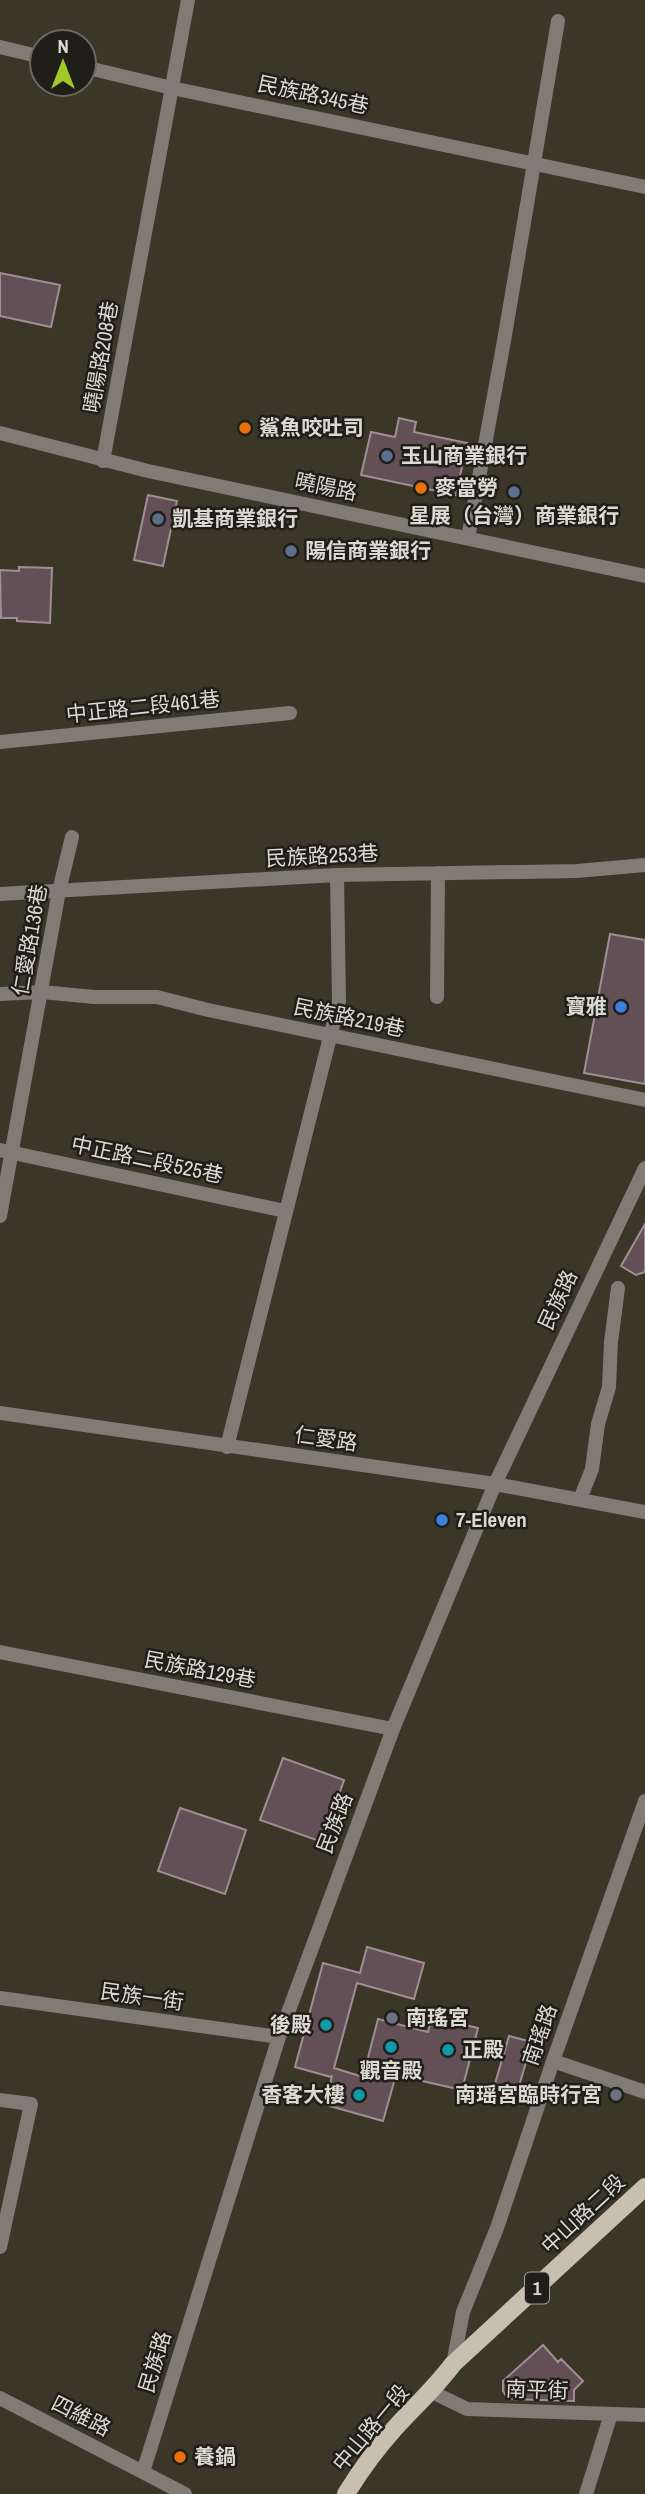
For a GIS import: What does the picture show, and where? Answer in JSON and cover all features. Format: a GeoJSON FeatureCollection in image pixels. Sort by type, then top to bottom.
{"type":"FeatureCollection","features":[{"type":"Feature","properties":{"kind":"main road","name":"中山路二段"},"geometry":{"type":"LineString","coordinates":[[432,2392],[453,2364],[645,2187]]}},
{"type":"Feature","properties":{"kind":"main road","name":"中山路一段"},"geometry":{"type":"LineString","coordinates":[[346,2494],[364,2464],[394,2429],[432,2392]]}},
{"type":"Feature","properties":{"kind":"street","name":"曉陽路208巷"},"geometry":{"type":"LineString","coordinates":[[103,461],[188,0]]}},
{"type":"Feature","properties":{"kind":"street"},"geometry":{"type":"LineString","coordinates":[[468,538],[558,21]]}},
{"type":"Feature","properties":{"kind":"street"},"geometry":{"type":"LineString","coordinates":[[0,47],[28,54]]}},
{"type":"Feature","properties":{"kind":"street","name":"民族路345巷"},"geometry":{"type":"LineString","coordinates":[[98,70],[645,187]]}},
{"type":"Feature","properties":{"kind":"street","name":"曉陽路"},"geometry":{"type":"LineString","coordinates":[[0,433],[103,461],[645,576]]}},
{"type":"Feature","properties":{"kind":"street","name":"中正路二段461巷"},"geometry":{"type":"LineString","coordinates":[[0,742],[290,713]]}},
{"type":"Feature","properties":{"kind":"street","name":"仁愛路136巷"},"geometry":{"type":"LineString","coordinates":[[0,1216],[6,1152],[42,992],[59,891],[72,837]]}},
{"type":"Feature","properties":{"kind":"street","name":"民族路253巷"},"geometry":{"type":"LineString","coordinates":[[0,894],[337,875],[577,871],[645,865]]}},
{"type":"Feature","properties":{"kind":"street"},"geometry":{"type":"LineString","coordinates":[[437,997],[438,873]]}},
{"type":"Feature","properties":{"kind":"street"},"geometry":{"type":"LineString","coordinates":[[228,1447],[339,1000],[337,875]]}},
{"type":"Feature","properties":{"kind":"street","name":"民族路219巷"},"geometry":{"type":"LineString","coordinates":[[0,994],[42,992],[94,997],[157,997],[208,1010],[645,1100]]}},
{"type":"Feature","properties":{"kind":"street","name":"中正路二段525巷"},"geometry":{"type":"LineString","coordinates":[[6,1152],[285,1211]]}},
{"type":"Feature","properties":{"kind":"street","name":"民族路"},"geometry":{"type":"LineString","coordinates":[[143,2472],[279,2037],[393,1729],[495,1484],[645,1168]]}},
{"type":"Feature","properties":{"kind":"street"},"geometry":{"type":"LineString","coordinates":[[580,1499],[592,1469],[598,1424],[609,1387],[611,1342],[618,1289]]}},
{"type":"Feature","properties":{"kind":"street","name":"仁愛路"},"geometry":{"type":"LineString","coordinates":[[0,1413],[495,1484],[645,1512]]}},
{"type":"Feature","properties":{"kind":"street","name":"民族路129巷"},"geometry":{"type":"LineString","coordinates":[[0,1652],[393,1729]]}},
{"type":"Feature","properties":{"kind":"street","name":"南瑤路"},"geometry":{"type":"LineString","coordinates":[[453,2364],[463,2312],[497,2228],[645,1801]]}},
{"type":"Feature","properties":{"kind":"street","name":"民族一街"},"geometry":{"type":"LineString","coordinates":[[0,1998],[279,2037]]}},
{"type":"Feature","properties":{"kind":"street"},"geometry":{"type":"LineString","coordinates":[[553,2062],[645,2092]]}},
{"type":"Feature","properties":{"kind":"street"},"geometry":{"type":"LineString","coordinates":[[0,2100],[31,2105],[0,2247]]}},
{"type":"Feature","properties":{"kind":"street","name":"南平街"},"geometry":{"type":"LineString","coordinates":[[432,2392],[467,2409],[645,2415]]}},
{"type":"Feature","properties":{"kind":"street","name":"四維路"},"geometry":{"type":"LineString","coordinates":[[0,2398],[143,2472]]}},
{"type":"Feature","properties":{"kind":"street"},"geometry":{"type":"LineString","coordinates":[[586,2494],[611,2414]]}},
{"type":"Feature","properties":{"kind":"street"},"geometry":{"type":"LineString","coordinates":[[143,2472],[185,2494]]}},
{"type":"Feature","properties":{"kind":"building"},"geometry":{"type":"Polygon","coordinates":[[[0,273],[60,285],[51,327],[0,316],[0,273]]]}},
{"type":"Feature","properties":{"kind":"building"},"geometry":{"type":"Polygon","coordinates":[[[399,418],[416,422],[414,432],[467,443],[456,495],[361,475],[371,432],[395,437],[399,418]]]}},
{"type":"Feature","properties":{"kind":"building"},"geometry":{"type":"Polygon","coordinates":[[[148,495],[177,501],[163,566],[134,560],[148,495]]]}},
{"type":"Feature","properties":{"kind":"building"},"geometry":{"type":"Polygon","coordinates":[[[19,567],[52,568],[50,623],[1,618],[0,570],[19,571],[19,567]]]}},
{"type":"Feature","properties":{"kind":"building","name":"寶雅"},"geometry":{"type":"Polygon","coordinates":[[[610,934],[645,940],[645,1084],[584,1073],[610,934]]]}},
{"type":"Feature","properties":{"kind":"building"},"geometry":{"type":"Polygon","coordinates":[[[645,1224],[645,1272],[636,1275],[621,1266],[645,1224]]]}},
{"type":"Feature","properties":{"kind":"building"},"geometry":{"type":"Polygon","coordinates":[[[283,1758],[344,1780],[322,1842],[260,1820],[283,1758]]]}},
{"type":"Feature","properties":{"kind":"building"},"geometry":{"type":"Polygon","coordinates":[[[180,1808],[246,1830],[225,1894],[158,1871],[180,1808]]]}},
{"type":"Feature","properties":{"kind":"building"},"geometry":{"type":"Polygon","coordinates":[[[367,1947],[424,1963],[414,1999],[357,1983],[334,2068],[363,2077],[378,2019],[428,2032],[432,2017],[478,2028],[462,2090],[396,2075],[383,2121],[326,2105],[332,2075],[331,2077],[295,2067],[323,1963],[360,1973],[367,1947]]]}},
{"type":"Feature","properties":{"kind":"building"},"geometry":{"type":"Polygon","coordinates":[[[509,2036],[532,2042],[514,2103],[491,2097],[509,2036]]]}},
{"type":"Feature","properties":{"kind":"building"},"geometry":{"type":"Polygon","coordinates":[[[543,2345],[558,2362],[561,2359],[583,2381],[574,2390],[574,2401],[508,2399],[503,2391],[503,2381],[543,2345]]]}},
{"type":"Feature","properties":{"kind":"place","name":"鯊魚咬吐司"},"geometry":{"type":"Point","coordinates":[245,428]}},
{"type":"Feature","properties":{"kind":"place","name":"玉山商業銀行"},"geometry":{"type":"Point","coordinates":[387,456]}},
{"type":"Feature","properties":{"kind":"place","name":"麥當勞"},"geometry":{"type":"Point","coordinates":[421,488]}},
{"type":"Feature","properties":{"kind":"place","name":"星展（台灣）商業銀行"},"geometry":{"type":"Point","coordinates":[514,492]}},
{"type":"Feature","properties":{"kind":"place","name":"凱基商業銀行"},"geometry":{"type":"Point","coordinates":[158,519]}},
{"type":"Feature","properties":{"kind":"place","name":"陽信商業銀行"},"geometry":{"type":"Point","coordinates":[291,551]}},
{"type":"Feature","properties":{"kind":"place","name":"寶雅"},"geometry":{"type":"Point","coordinates":[621,1007]}},
{"type":"Feature","properties":{"kind":"place","name":"7-Eleven"},"geometry":{"type":"Point","coordinates":[442,1520]}},
{"type":"Feature","properties":{"kind":"place","name":"南瑤宮"},"geometry":{"type":"Point","coordinates":[392,2018]}},
{"type":"Feature","properties":{"kind":"place","name":"後殿"},"geometry":{"type":"Point","coordinates":[326,2025]}},
{"type":"Feature","properties":{"kind":"place","name":"觀音殿"},"geometry":{"type":"Point","coordinates":[391,2047]}},
{"type":"Feature","properties":{"kind":"place","name":"正殿"},"geometry":{"type":"Point","coordinates":[448,2050]}},
{"type":"Feature","properties":{"kind":"place","name":"香客大樓"},"geometry":{"type":"Point","coordinates":[359,2095]}},
{"type":"Feature","properties":{"kind":"place","name":"南瑶宮臨時行宮"},"geometry":{"type":"Point","coordinates":[616,2095]}},
{"type":"Feature","properties":{"kind":"place","name":"養鍋"},"geometry":{"type":"Point","coordinates":[180,2457]}}]}
